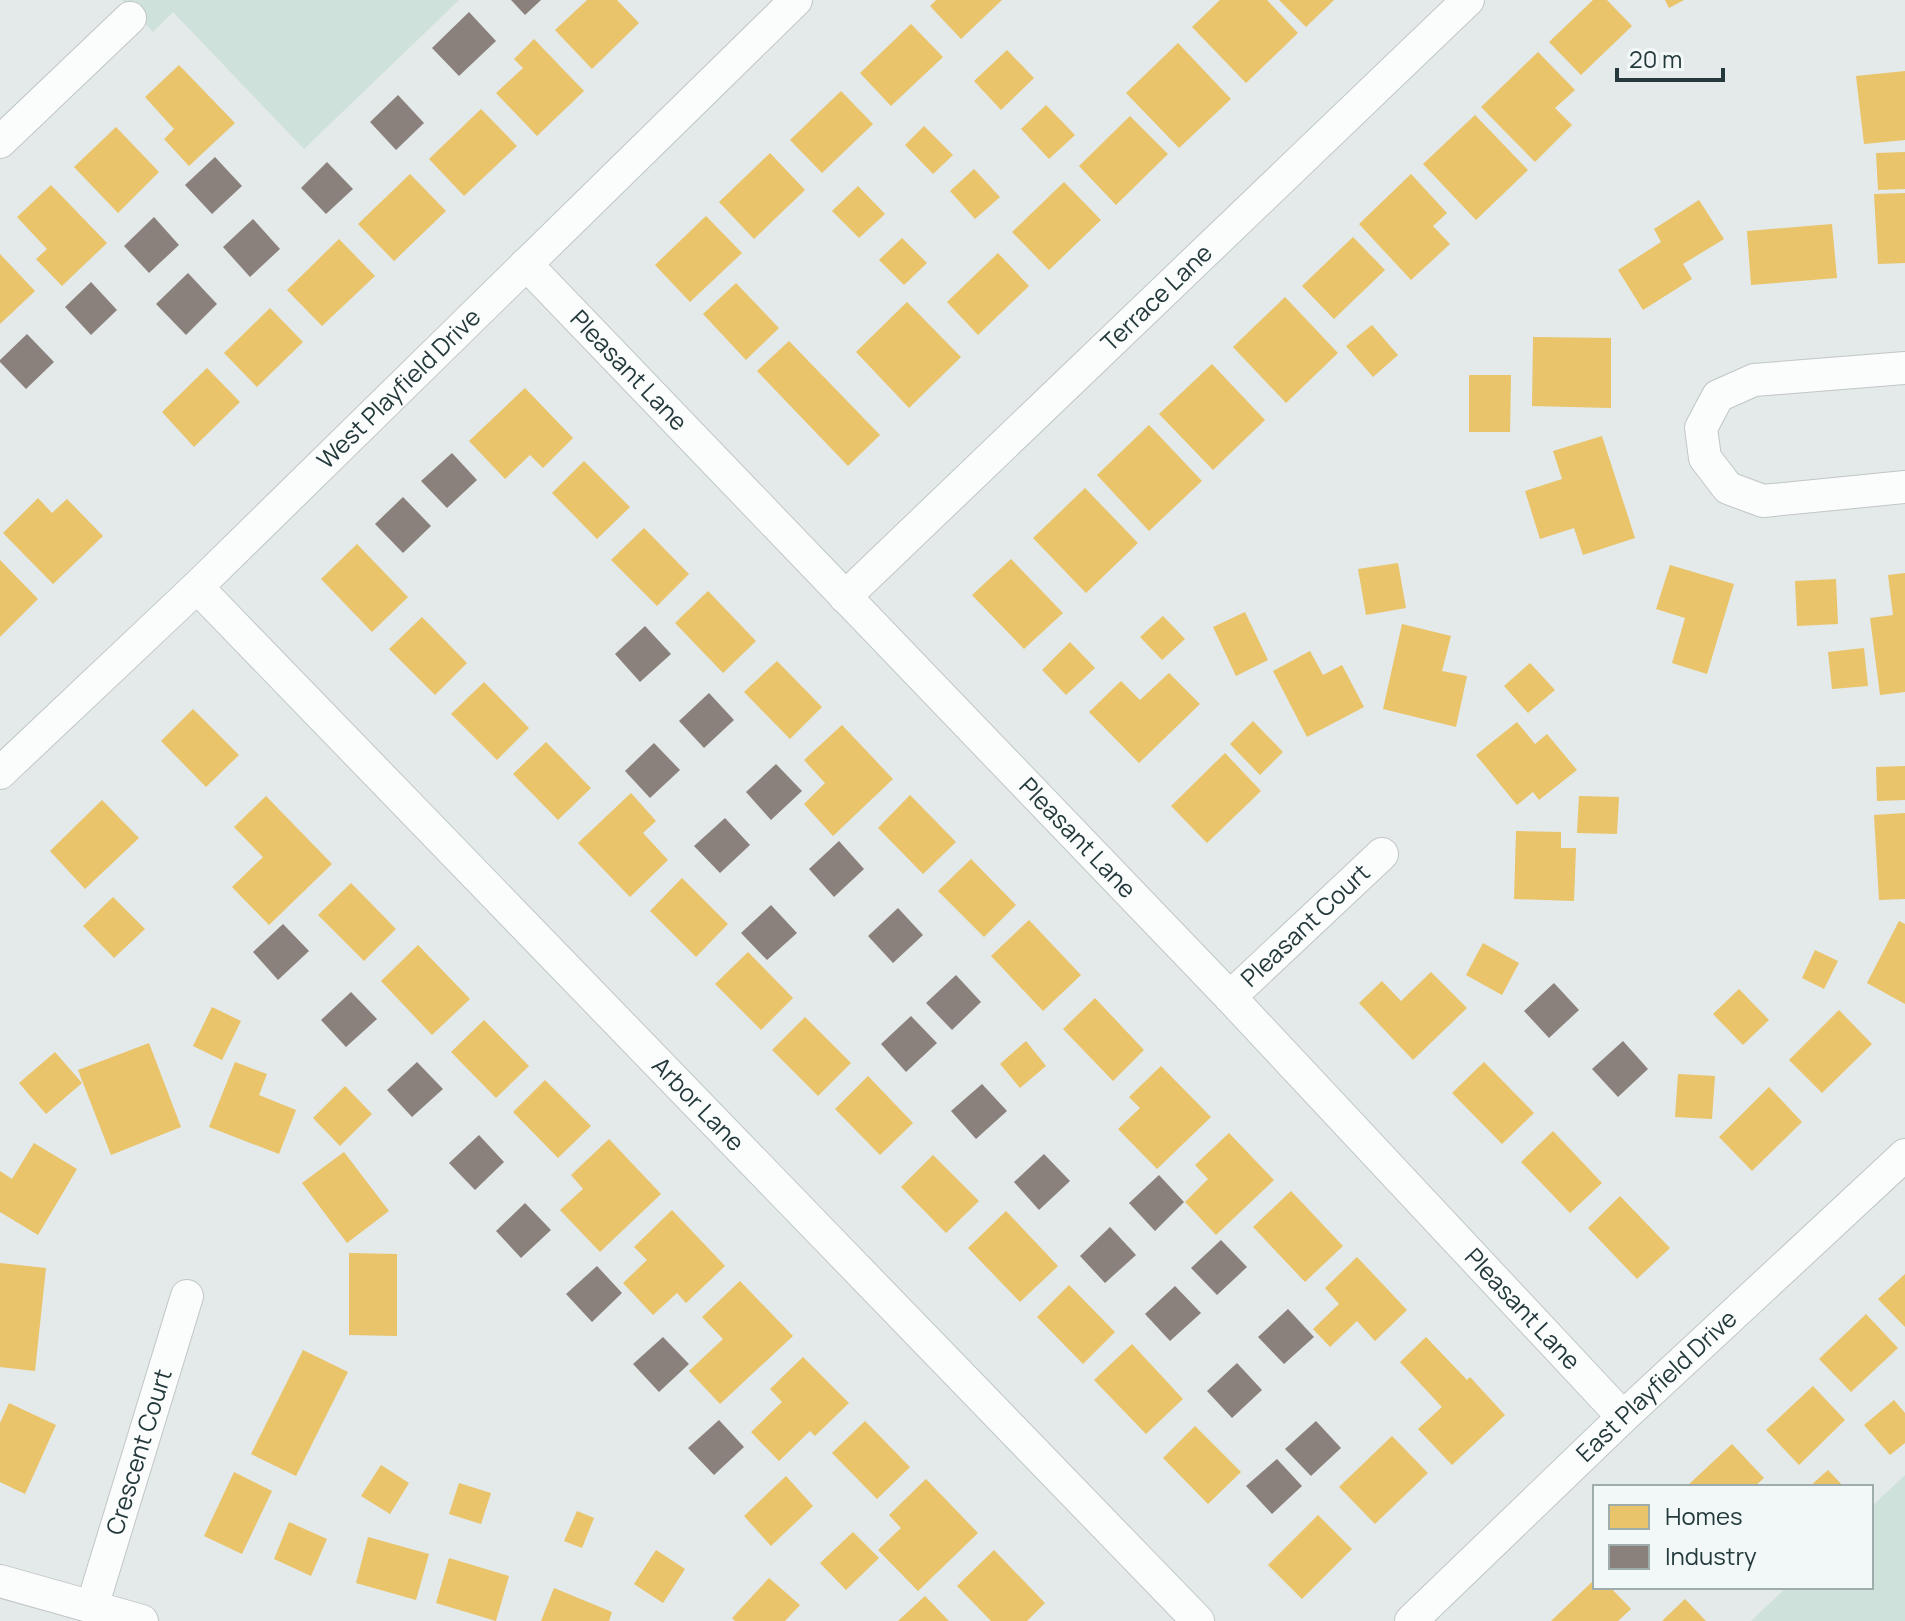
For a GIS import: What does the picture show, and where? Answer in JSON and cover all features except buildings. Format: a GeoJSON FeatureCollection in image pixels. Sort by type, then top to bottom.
{"type":"FeatureCollection","features":[{"type":"Feature","properties":{"kind":"street","name":"West Playfield Drive"},"geometry":{"type":"LineString","coordinates":[[0,773],[197,587],[796,0]]}},
{"type":"Feature","properties":{"kind":"street","name":"Terrace Lane"},"geometry":{"type":"LineString","coordinates":[[845,597],[1468,0]]}},
{"type":"Feature","properties":{"kind":"street"},"geometry":{"type":"LineString","coordinates":[[0,142],[130,18]]}},
{"type":"Feature","properties":{"kind":"street","name":"Pleasant Lane"},"geometry":{"type":"LineString","coordinates":[[526,264],[1230,997],[1623,1417]]}},
{"type":"Feature","properties":{"kind":"street"},"geometry":{"type":"LineString","coordinates":[[1905,368],[1754,380],[1718,396],[1701,428],[1705,458],[1728,488],[1763,501],[1905,487]]}},
{"type":"Feature","properties":{"kind":"street","name":"Arbor Lane"},"geometry":{"type":"LineString","coordinates":[[197,587],[1198,1621]]}},
{"type":"Feature","properties":{"kind":"street","name":"Pleasant Court"},"geometry":{"type":"LineString","coordinates":[[1230,997],[1382,854]]}},
{"type":"Feature","properties":{"kind":"street","name":"East Playfield Drive"},"geometry":{"type":"LineString","coordinates":[[1411,1621],[1623,1417],[1905,1155]]}},
{"type":"Feature","properties":{"kind":"street","name":"Crescent Court"},"geometry":{"type":"LineString","coordinates":[[92,1607],[187,1296]]}},
{"type":"Feature","properties":{"kind":"street"},"geometry":{"type":"LineString","coordinates":[[0,1581],[142,1621]]}},
{"type":"Feature","properties":{"kind":"shaded area"},"geometry":{"type":"Polygon","coordinates":[[[122,0],[459,0],[304,149],[173,12],[153,32],[122,0]]]}},
{"type":"Feature","properties":{"kind":"shaded area"},"geometry":{"type":"Polygon","coordinates":[[[1905,1475],[1905,1621],[1751,1621],[1785,1589],[1873,1589],[1873,1505],[1905,1475]]]}}]}
